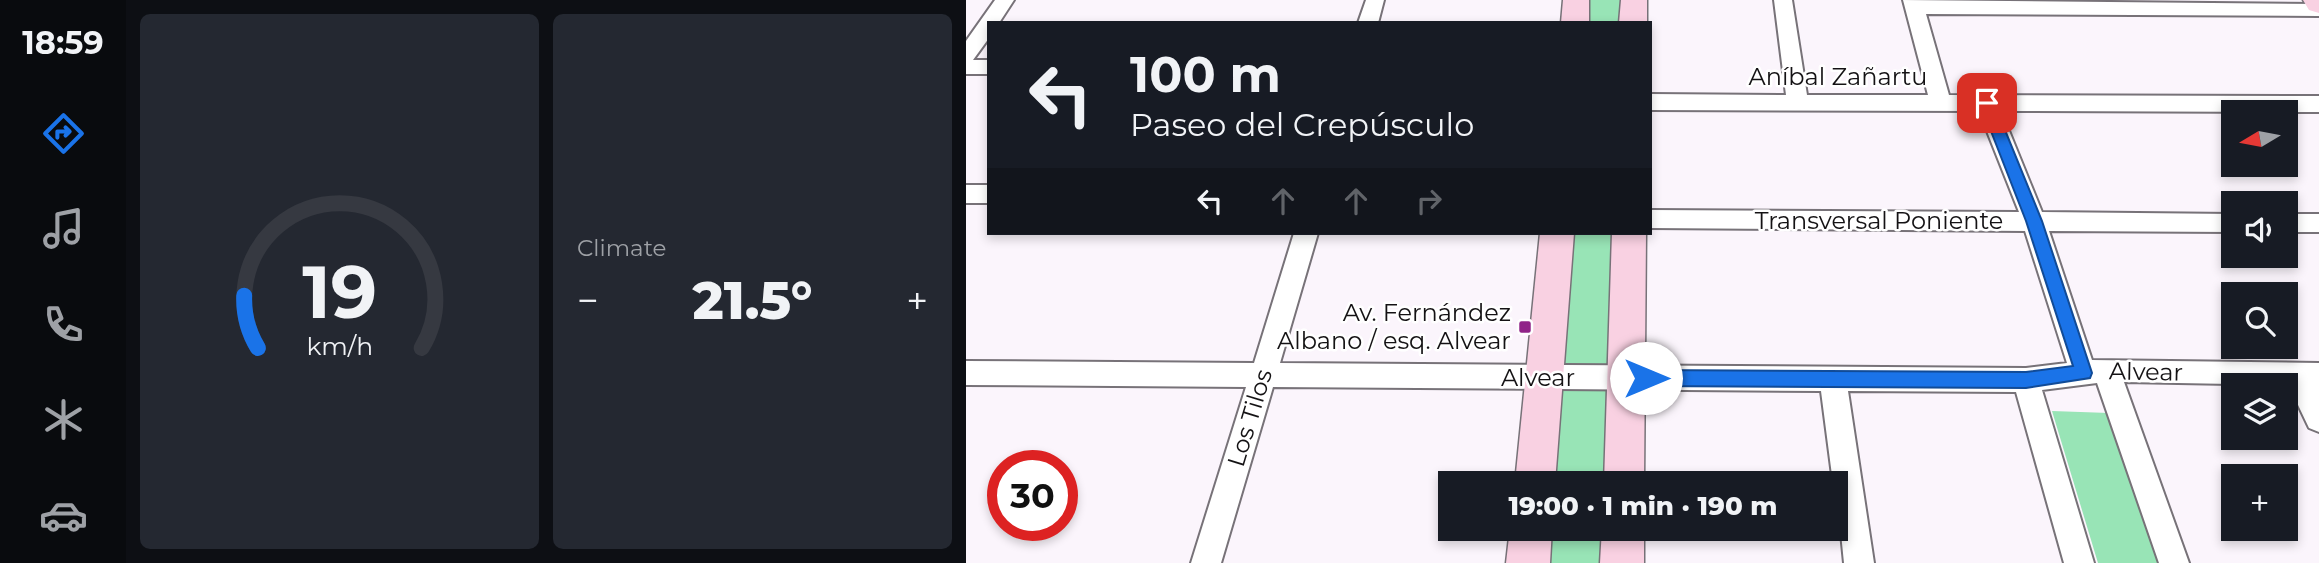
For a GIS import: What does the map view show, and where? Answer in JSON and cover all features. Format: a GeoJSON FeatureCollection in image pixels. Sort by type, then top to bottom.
{"type":"FeatureCollection","features":[{"type":"Feature","properties":{"kind":"main road"},"geometry":{"type":"LineString","coordinates":[[1574,21],[1576,0]]}},
{"type":"Feature","properties":{"kind":"main road"},"geometry":{"type":"LineString","coordinates":[[1633,21],[1634,0]]}},
{"type":"Feature","properties":{"kind":"main road"},"geometry":{"type":"LineString","coordinates":[[1536,471],[1557,235]]}},
{"type":"Feature","properties":{"kind":"main road"},"geometry":{"type":"LineString","coordinates":[[1624,471],[1629,235]]}},
{"type":"Feature","properties":{"kind":"main road"},"geometry":{"type":"LineString","coordinates":[[1528,563],[1530,541]]}},
{"type":"Feature","properties":{"kind":"main road"},"geometry":{"type":"LineString","coordinates":[[1622,563],[1623,541]]}},
{"type":"Feature","properties":{"kind":"street"},"geometry":{"type":"LineString","coordinates":[[990,21],[1005,0]]}},
{"type":"Feature","properties":{"kind":"street"},"geometry":{"type":"LineString","coordinates":[[1369,21],[1375,0]]}},
{"type":"Feature","properties":{"kind":"street"},"geometry":{"type":"LineString","coordinates":[[1783,0],[1798,103]]}},
{"type":"Feature","properties":{"kind":"street"},"geometry":{"type":"LineString","coordinates":[[1941,103],[1913,4],[2319,10]]}},
{"type":"Feature","properties":{"kind":"street"},"geometry":{"type":"LineString","coordinates":[[966,55],[987,26]]}},
{"type":"Feature","properties":{"kind":"street"},"geometry":{"type":"LineString","coordinates":[[966,67],[987,67]]}},
{"type":"Feature","properties":{"kind":"street","name":"Aníbal Zañartu"},"geometry":{"type":"LineString","coordinates":[[1652,102],[2319,104]]}},
{"type":"Feature","properties":{"kind":"street"},"geometry":{"type":"LineString","coordinates":[[1987,103],[2174,563]]}},
{"type":"Feature","properties":{"kind":"street"},"geometry":{"type":"LineString","coordinates":[[966,194],[987,194]]}},
{"type":"Feature","properties":{"kind":"street","name":"Transversal Poniente"},"geometry":{"type":"LineString","coordinates":[[1652,219],[2221,223]]}},
{"type":"Feature","properties":{"kind":"street"},"geometry":{"type":"LineString","coordinates":[[2298,223],[2319,223]]}},
{"type":"Feature","properties":{"kind":"street","name":"Los Tilos"},"geometry":{"type":"LineString","coordinates":[[1206,563],[1305,235]]}},
{"type":"Feature","properties":{"kind":"street","name":"Alvear"},"geometry":{"type":"LineString","coordinates":[[966,373],[1544,379],[2026,380],[2095,372],[2308,374]]}},
{"type":"Feature","properties":{"kind":"street"},"geometry":{"type":"LineString","coordinates":[[2308,374],[2319,419]]}},
{"type":"Feature","properties":{"kind":"street"},"geometry":{"type":"LineString","coordinates":[[1833,379],[1859,563]]}},
{"type":"Feature","properties":{"kind":"street"},"geometry":{"type":"LineString","coordinates":[[2026,380],[2078,563]]}},
{"type":"Feature","properties":{"kind":"green space"},"geometry":{"type":"Polygon","coordinates":[[[1585,0],[1621,0],[1620,21],[1583,21],[1585,0]]]}},
{"type":"Feature","properties":{"kind":"green space"},"geometry":{"type":"Polygon","coordinates":[[[1568,235],[1613,235],[1606,471],[1554,471],[1568,235]]]}},
{"type":"Feature","properties":{"kind":"green space"},"geometry":{"type":"Polygon","coordinates":[[[2052,411],[2109,413],[2161,563],[2098,563],[2052,411]]]}},
{"type":"Feature","properties":{"kind":"green space"},"geometry":{"type":"Polygon","coordinates":[[[1549,541],[1605,541],[1604,563],[1548,563],[1549,541]]]}},
{"type":"Feature","properties":{"kind":"place","name":"Av. Fernández Albano / esq. Alvear"},"geometry":{"type":"Point","coordinates":[1525,327]}},
{"type":"Feature","properties":{"kind":"route"},"geometry":{"type":"LineString","coordinates":[[1646,378],[2026,380],[2084,373],[2034,221],[1987,103]]}}]}
